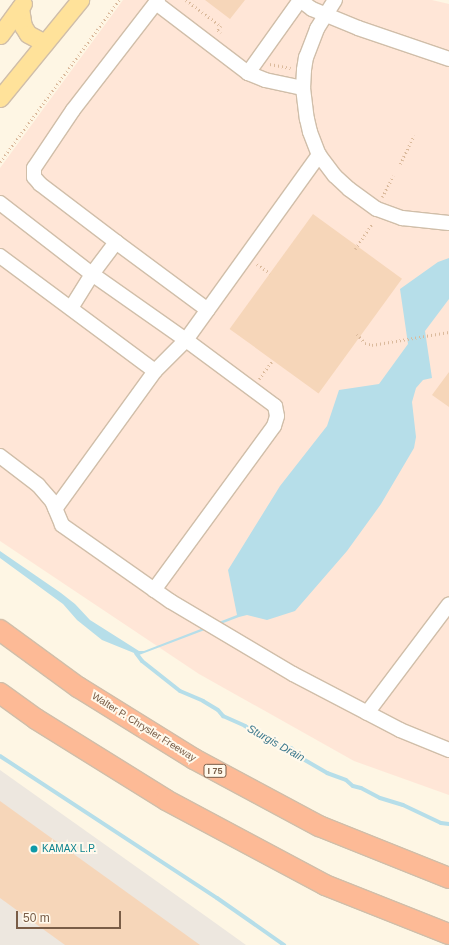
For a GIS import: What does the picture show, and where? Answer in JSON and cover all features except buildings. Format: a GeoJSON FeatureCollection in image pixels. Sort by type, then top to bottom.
{"type":"FeatureCollection","features":[{"type":"Feature","properties":{"kind":"highway","name":"Walter P. Chrysler Freeway"},"geometry":{"type":"LineString","coordinates":[[0,630],[78,686],[194,759],[319,826],[449,878]]}},
{"type":"Feature","properties":{"kind":"highway"},"geometry":{"type":"LineString","coordinates":[[0,693],[36,719],[166,800],[325,885],[449,934]]}},
{"type":"Feature","properties":{"kind":"main road"},"geometry":{"type":"LineString","coordinates":[[0,98],[80,0]]}},
{"type":"Feature","properties":{"kind":"main road"},"geometry":{"type":"LineString","coordinates":[[22,4],[23,26],[28,34],[45,43]]}},
{"type":"Feature","properties":{"kind":"main road"},"geometry":{"type":"LineString","coordinates":[[0,35],[22,4]]}},
{"type":"Feature","properties":{"kind":"lane"},"geometry":{"type":"LineString","coordinates":[[248,73],[300,0],[312,9],[358,28],[449,59]]}},
{"type":"Feature","properties":{"kind":"lane"},"geometry":{"type":"LineString","coordinates":[[335,0],[317,29],[306,57],[303,88],[310,132],[319,155],[340,181],[377,209],[402,218],[449,223]]}},
{"type":"Feature","properties":{"kind":"lane"},"geometry":{"type":"LineString","coordinates":[[208,310],[40,184],[34,177],[34,168],[73,110],[157,2],[248,73],[265,80],[303,88]]}},
{"type":"Feature","properties":{"kind":"lane"},"geometry":{"type":"LineString","coordinates":[[55,509],[155,371],[186,340],[319,155]]}},
{"type":"Feature","properties":{"kind":"lane"},"geometry":{"type":"LineString","coordinates":[[0,204],[92,274],[186,340],[275,406],[277,416],[274,426],[154,590]]}},
{"type":"Feature","properties":{"kind":"lane"},"geometry":{"type":"LineString","coordinates":[[70,308],[92,274],[116,242]]}},
{"type":"Feature","properties":{"kind":"lane"},"geometry":{"type":"LineString","coordinates":[[0,256],[155,371]]}},
{"type":"Feature","properties":{"kind":"lane"},"geometry":{"type":"LineString","coordinates":[[0,456],[38,485],[52,501],[62,525],[154,590],[293,674],[400,730],[449,750]]}},
{"type":"Feature","properties":{"kind":"lane"},"geometry":{"type":"LineString","coordinates":[[367,713],[449,604]]}},
{"type":"Feature","properties":{"kind":"path"},"geometry":{"type":"LineString","coordinates":[[0,162],[119,0]]}},
{"type":"Feature","properties":{"kind":"path"},"geometry":{"type":"LineString","coordinates":[[186,0],[221,26],[218,30],[221,33]]}},
{"type":"Feature","properties":{"kind":"path"},"geometry":{"type":"LineString","coordinates":[[267,64],[295,68]]}},
{"type":"Feature","properties":{"kind":"path"},"geometry":{"type":"LineString","coordinates":[[400,164],[414,136]]}},
{"type":"Feature","properties":{"kind":"path"},"geometry":{"type":"LineString","coordinates":[[376,194],[382,197],[392,176]]}},
{"type":"Feature","properties":{"kind":"path"},"geometry":{"type":"LineString","coordinates":[[355,249],[372,224]]}},
{"type":"Feature","properties":{"kind":"path"},"geometry":{"type":"LineString","coordinates":[[253,261],[270,272]]}},
{"type":"Feature","properties":{"kind":"path"},"geometry":{"type":"LineString","coordinates":[[357,334],[365,343],[372,345],[449,332]]}},
{"type":"Feature","properties":{"kind":"path"},"geometry":{"type":"LineString","coordinates":[[256,383],[272,361]]}},
{"type":"Feature","properties":{"kind":"shaded area"},"geometry":{"type":"Polygon","coordinates":[[[123,0],[432,0],[449,4],[449,795],[354,761],[199,674],[0,541],[0,168],[123,0]]]}},
{"type":"Feature","properties":{"kind":"shaded area"},"geometry":{"type":"Polygon","coordinates":[[[0,770],[207,917],[246,945],[0,945],[0,770]]]}},
{"type":"Feature","properties":{"kind":"water"},"geometry":{"type":"Polygon","coordinates":[[[449,258],[449,299],[425,331],[432,378],[423,380],[416,388],[412,402],[416,437],[414,448],[381,504],[347,551],[295,611],[267,620],[247,615],[239,617],[139,655],[102,640],[77,620],[63,604],[0,558],[0,551],[61,593],[75,604],[90,620],[139,651],[144,651],[237,615],[228,570],[280,486],[327,426],[339,390],[379,384],[408,344],[400,289],[438,262],[449,258]]]}},
{"type":"Feature","properties":{"kind":"waterway","name":"Sturgis Drain"},"geometry":{"type":"LineString","coordinates":[[136,653],[142,661],[180,691],[203,701],[218,710],[223,716],[245,726],[275,745],[291,748],[303,759],[327,773],[346,780],[353,786],[361,788],[380,798],[403,805],[441,823],[449,824]]}},
{"type":"Feature","properties":{"kind":"waterway"},"geometry":{"type":"LineString","coordinates":[[0,756],[217,898],[284,945]]}},
{"type":"Feature","properties":{"kind":"place","name":"KAMAX L.P."},"geometry":{"type":"Point","coordinates":[34,849]}}]}
